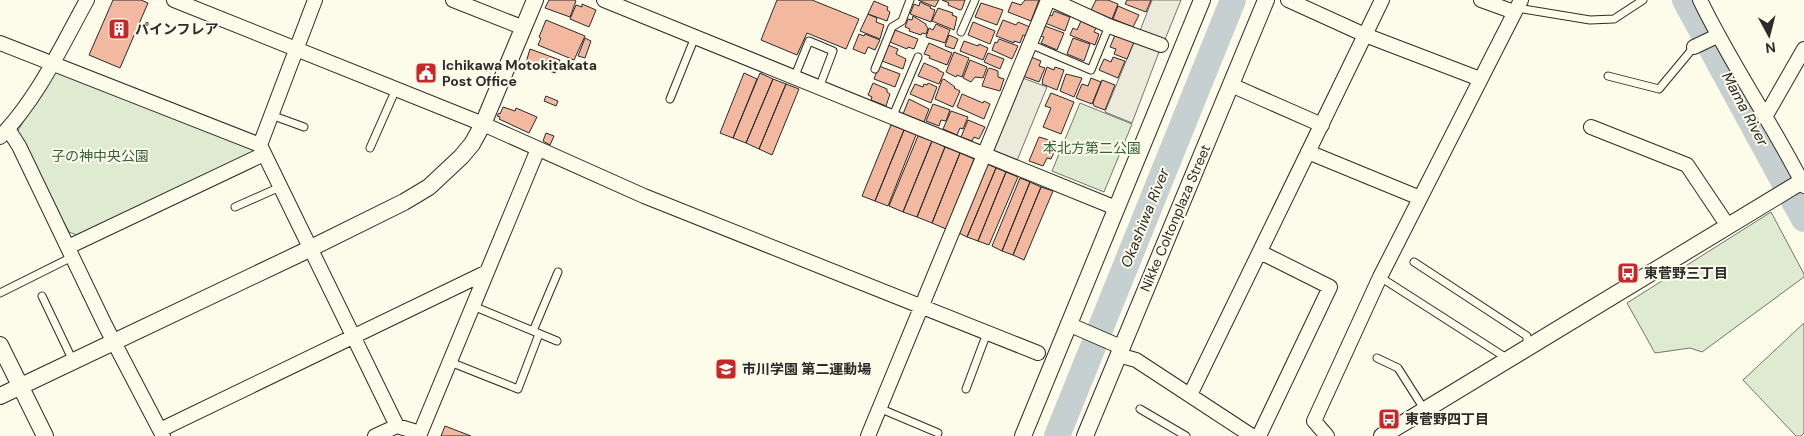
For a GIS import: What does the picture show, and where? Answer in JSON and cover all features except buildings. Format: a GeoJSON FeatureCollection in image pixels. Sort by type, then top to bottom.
{"type":"FeatureCollection","features":[{"type":"Feature","properties":{"kind":"street"},"geometry":{"type":"LineString","coordinates":[[87,0],[53,63],[26,106],[4,133],[19,146],[113,341],[161,433],[485,273]]}},
{"type":"Feature","properties":{"kind":"street"},"geometry":{"type":"LineString","coordinates":[[174,0],[483,124],[644,196],[1038,354]]}},
{"type":"Feature","properties":{"kind":"street"},"geometry":{"type":"LineString","coordinates":[[315,0],[271,116],[262,149],[397,426],[419,435],[538,149]]}},
{"type":"Feature","properties":{"kind":"street"},"geometry":{"type":"LineString","coordinates":[[453,0],[524,28]]}},
{"type":"Feature","properties":{"kind":"street"},"geometry":{"type":"LineString","coordinates":[[0,396],[310,248],[404,202],[429,187],[472,144],[483,124],[535,0]]}},
{"type":"Feature","properties":{"kind":"street"},"geometry":{"type":"LineString","coordinates":[[604,0],[1116,208]]}},
{"type":"Feature","properties":{"kind":"street"},"geometry":{"type":"LineString","coordinates":[[868,436],[983,155],[1050,0],[1109,26],[1161,45]]}},
{"type":"Feature","properties":{"kind":"street"},"geometry":{"type":"LineString","coordinates":[[1023,436],[1202,0]]}},
{"type":"Feature","properties":{"kind":"street","name":"Nikke Coltonplaza Street"},"geometry":{"type":"LineString","coordinates":[[1085,436],[1266,0]]}},
{"type":"Feature","properties":{"kind":"street"},"geometry":{"type":"LineString","coordinates":[[1288,0],[1365,35],[1480,80]]}},
{"type":"Feature","properties":{"kind":"street"},"geometry":{"type":"LineString","coordinates":[[1190,394],[1382,0]]}},
{"type":"Feature","properties":{"kind":"street"},"geometry":{"type":"LineString","coordinates":[[1327,436],[1314,422],[1380,277],[1517,7],[1481,0]]}},
{"type":"Feature","properties":{"kind":"street"},"geometry":{"type":"LineString","coordinates":[[1382,436],[1803,182],[1717,36],[1700,0]]}},
{"type":"Feature","properties":{"kind":"street"},"geometry":{"type":"LineString","coordinates":[[1694,47],[1717,36]]}},
{"type":"Feature","properties":{"kind":"street"},"geometry":{"type":"LineString","coordinates":[[0,43],[262,149]]}},
{"type":"Feature","properties":{"kind":"street"},"geometry":{"type":"LineString","coordinates":[[1765,117],[1804,49]]}},
{"type":"Feature","properties":{"kind":"street"},"geometry":{"type":"LineString","coordinates":[[1231,85],[1322,124]]}},
{"type":"Feature","properties":{"kind":"street"},"geometry":{"type":"LineString","coordinates":[[1591,127],[1687,164],[1728,226]]}},
{"type":"Feature","properties":{"kind":"street"},"geometry":{"type":"LineString","coordinates":[[70,252],[262,149]]}},
{"type":"Feature","properties":{"kind":"street"},"geometry":{"type":"LineString","coordinates":[[1308,152],[1420,198]]}},
{"type":"Feature","properties":{"kind":"street"},"geometry":{"type":"LineString","coordinates":[[1259,436],[1330,288],[1260,252]]}},
{"type":"Feature","properties":{"kind":"street"},"geometry":{"type":"LineString","coordinates":[[1068,324],[1136,360],[1252,436]]}},
{"type":"Feature","properties":{"kind":"street"},"geometry":{"type":"LineString","coordinates":[[0,345],[45,436]]}},
{"type":"Feature","properties":{"kind":"street"},"geometry":{"type":"LineString","coordinates":[[375,436],[397,426]]}},
{"type":"Feature","properties":{"kind":"lane"},"geometry":{"type":"LineString","coordinates":[[875,69],[892,27],[902,21],[910,0]]}},
{"type":"Feature","properties":{"kind":"lane"},"geometry":{"type":"LineString","coordinates":[[961,32],[975,0]]}},
{"type":"Feature","properties":{"kind":"lane"},"geometry":{"type":"LineString","coordinates":[[1517,7],[1590,20],[1614,19],[1643,0]]}},
{"type":"Feature","properties":{"kind":"lane"},"geometry":{"type":"LineString","coordinates":[[1030,44],[1091,70],[1109,26]]}},
{"type":"Feature","properties":{"kind":"lane"},"geometry":{"type":"LineString","coordinates":[[670,99],[695,38]]}},
{"type":"Feature","properties":{"kind":"lane"},"geometry":{"type":"LineString","coordinates":[[794,78],[809,41],[833,51],[819,88]]}},
{"type":"Feature","properties":{"kind":"lane"},"geometry":{"type":"LineString","coordinates":[[1608,76],[1659,89],[1694,47]]}},
{"type":"Feature","properties":{"kind":"lane"},"geometry":{"type":"LineString","coordinates":[[892,118],[918,57]]}},
{"type":"Feature","properties":{"kind":"lane"},"geometry":{"type":"LineString","coordinates":[[370,148],[396,89]]}},
{"type":"Feature","properties":{"kind":"lane"},"geometry":{"type":"LineString","coordinates":[[271,116],[304,127]]}},
{"type":"Feature","properties":{"kind":"lane"},"geometry":{"type":"LineString","coordinates":[[235,207],[280,187]]}},
{"type":"Feature","properties":{"kind":"lane"},"geometry":{"type":"LineString","coordinates":[[0,293],[70,252]]}},
{"type":"Feature","properties":{"kind":"lane"},"geometry":{"type":"LineString","coordinates":[[1414,262],[1527,336],[1527,348]]}},
{"type":"Feature","properties":{"kind":"lane"},"geometry":{"type":"LineString","coordinates":[[450,362],[518,389],[558,272]]}},
{"type":"Feature","properties":{"kind":"lane"},"geometry":{"type":"LineString","coordinates":[[1380,277],[1508,359]]}},
{"type":"Feature","properties":{"kind":"lane"},"geometry":{"type":"LineString","coordinates":[[42,296],[72,361]]}},
{"type":"Feature","properties":{"kind":"lane"},"geometry":{"type":"LineString","coordinates":[[473,306],[557,342]]}},
{"type":"Feature","properties":{"kind":"lane"},"geometry":{"type":"LineString","coordinates":[[966,389],[987,333]]}},
{"type":"Feature","properties":{"kind":"lane"},"geometry":{"type":"LineString","coordinates":[[1377,358],[1398,368],[1425,410]]}},
{"type":"Feature","properties":{"kind":"lane"},"geometry":{"type":"LineString","coordinates":[[879,408],[938,432]]}},
{"type":"Feature","properties":{"kind":"lane"},"geometry":{"type":"LineString","coordinates":[[1140,409],[1186,436]]}},
{"type":"Feature","properties":{"kind":"green space","name":"子の神中央公園"},"geometry":{"type":"Polygon","coordinates":[[[55,71],[253,150],[255,155],[77,235],[69,232],[17,132],[55,71]]]}},
{"type":"Feature","properties":{"kind":"green space","name":"本北方第二公園"},"geometry":{"type":"Polygon","coordinates":[[[1080,103],[1132,124],[1104,192],[1052,171],[1080,103]]]}},
{"type":"Feature","properties":{"kind":"green space"},"geometry":{"type":"Polygon","coordinates":[[[1771,212],[1804,277],[1702,352],[1690,348],[1655,353],[1627,303],[1771,212]]]}},
{"type":"Feature","properties":{"kind":"green space"},"geometry":{"type":"Polygon","coordinates":[[[1804,323],[1804,433],[1801,436],[1796,436],[1743,380],[1804,323]]]}},
{"type":"Feature","properties":{"kind":"shaded area"},"geometry":{"type":"Polygon","coordinates":[[[1152,0],[1181,0],[1164,42],[1139,33],[1152,0]]]}},
{"type":"Feature","properties":{"kind":"shaded area"},"geometry":{"type":"Polygon","coordinates":[[[1134,42],[1159,52],[1132,123],[1105,112],[1134,42]]]}},
{"type":"Feature","properties":{"kind":"shaded area"},"geometry":{"type":"Polygon","coordinates":[[[1020,77],[1047,87],[1016,163],[990,152],[1020,77]]]}},
{"type":"Feature","properties":{"kind":"waterway","name":"Okashiwa River"},"geometry":{"type":"LineString","coordinates":[[1057,436],[1233,0]]}},
{"type":"Feature","properties":{"kind":"waterway","name":"Mama River"},"geometry":{"type":"LineString","coordinates":[[1685,0],[1804,219]]}},
{"type":"Feature","properties":{"kind":"place","name":"パインフレア"},"geometry":{"type":"Point","coordinates":[119,29]}},
{"type":"Feature","properties":{"kind":"place","name":"Ichikawa Motokitakata Post Office"},"geometry":{"type":"Point","coordinates":[426,73]}},
{"type":"Feature","properties":{"kind":"place","name":"東菅野三丁目"},"geometry":{"type":"Point","coordinates":[1628,273]}},
{"type":"Feature","properties":{"kind":"place","name":"市川学園 第二運動場"},"geometry":{"type":"Point","coordinates":[726,369]}},
{"type":"Feature","properties":{"kind":"place","name":"東菅野四丁目"},"geometry":{"type":"Point","coordinates":[1389,419]}}]}
